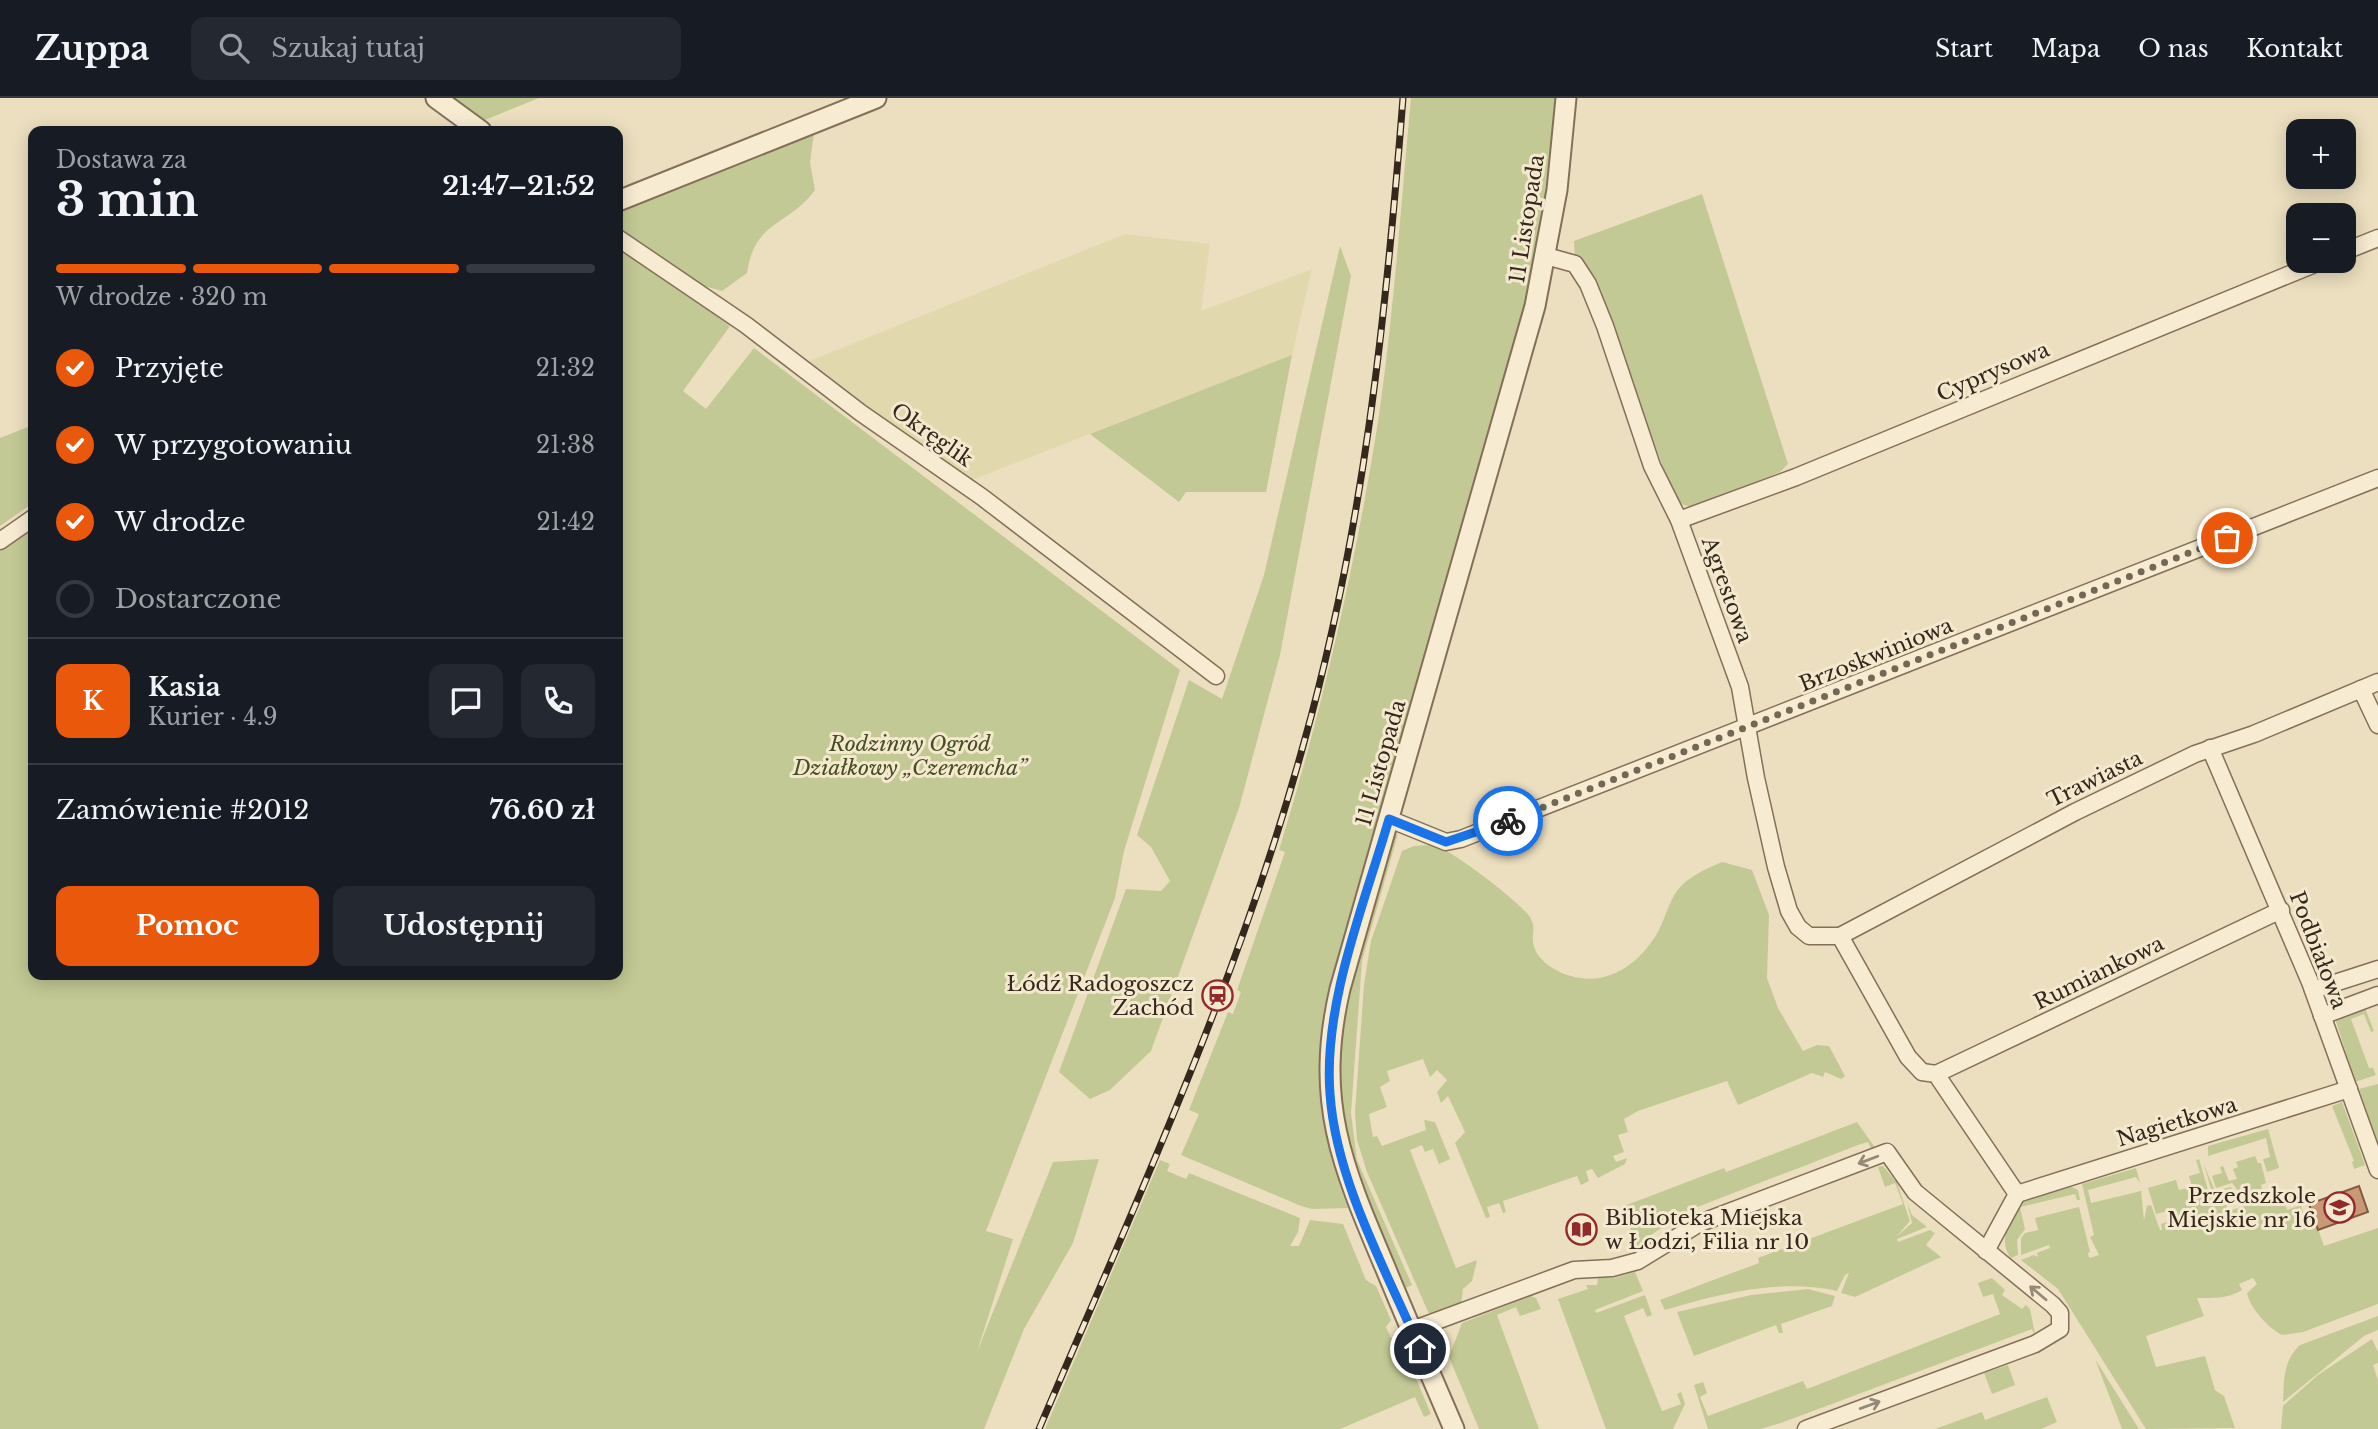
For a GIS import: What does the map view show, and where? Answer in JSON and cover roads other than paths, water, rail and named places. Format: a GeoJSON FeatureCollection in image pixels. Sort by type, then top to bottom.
{"type":"FeatureCollection","features":[{"type":"Feature","properties":{"kind":"street"},"geometry":{"type":"LineString","coordinates":[[436,98],[474,126]]}},
{"type":"Feature","properties":{"kind":"street"},"geometry":{"type":"LineString","coordinates":[[623,199],[876,98]]}},
{"type":"Feature","properties":{"kind":"street","name":"11 Listopada"},"geometry":{"type":"LineString","coordinates":[[1454,1429],[1343,1164],[1329,1085],[1335,1010],[1525,345],[1546,256],[1558,182],[1566,98]]}},
{"type":"Feature","properties":{"kind":"street"},"geometry":{"type":"LineString","coordinates":[[2356,247],[2378,238]]}},
{"type":"Feature","properties":{"kind":"street","name":"Okręglik"},"geometry":{"type":"LineString","coordinates":[[623,241],[746,325],[861,413],[982,497],[1216,676]]}},
{"type":"Feature","properties":{"kind":"street","name":"Agrestowa"},"geometry":{"type":"LineString","coordinates":[[1546,256],[1575,264],[1588,284],[1652,466],[1679,520],[1740,687],[1756,778],[1788,911],[1798,927],[1809,936],[1840,936]]}},
{"type":"Feature","properties":{"kind":"street","name":"Cyprysowa"},"geometry":{"type":"LineString","coordinates":[[1679,520],[1796,477],[2293,273]]}},
{"type":"Feature","properties":{"kind":"street","name":"Brzoskwiniowa"},"geometry":{"type":"LineString","coordinates":[[1389,819],[1446,842],[1461,839],[2378,478]]}},
{"type":"Feature","properties":{"kind":"street"},"geometry":{"type":"LineString","coordinates":[[0,541],[28,521]]}},
{"type":"Feature","properties":{"kind":"street","name":"Trawiasta"},"geometry":{"type":"LineString","coordinates":[[1840,936],[2075,811],[2210,748],[2255,734],[2378,682]]}},
{"type":"Feature","properties":{"kind":"street"},"geometry":{"type":"LineString","coordinates":[[2361,689],[2378,726]]}},
{"type":"Feature","properties":{"kind":"street","name":"Podbiałowa"},"geometry":{"type":"LineString","coordinates":[[2210,748],[2313,990],[2378,1170]]}},
{"type":"Feature","properties":{"kind":"street","name":"Rumiankowa"},"geometry":{"type":"LineString","coordinates":[[1936,1074],[2281,910]]}},
{"type":"Feature","properties":{"kind":"street"},"geometry":{"type":"LineString","coordinates":[[1840,936],[1908,1057],[1922,1072],[1936,1074],[2017,1194],[1986,1251]]}},
{"type":"Feature","properties":{"kind":"street"},"geometry":{"type":"LineString","coordinates":[[2313,990],[2378,969]]}},
{"type":"Feature","properties":{"kind":"street"},"geometry":{"type":"LineString","coordinates":[[2322,1016],[2378,995]]}},
{"type":"Feature","properties":{"kind":"street","name":"Nagietkowa"},"geometry":{"type":"LineString","coordinates":[[2017,1194],[2348,1089]]}},
{"type":"Feature","properties":{"kind":"street"},"geometry":{"type":"LineString","coordinates":[[1412,1330],[1574,1270],[1612,1268],[1638,1261],[1700,1223],[1887,1152],[1916,1192],[2060,1313],[2061,1323],[2056,1334],[1806,1429]]}},
{"type":"Feature","properties":{"kind":"railway"},"geometry":{"type":"LineString","coordinates":[[1039,1429],[1183,1092],[1248,921],[1303,746],[1324,666],[1357,506],[1380,343],[1403,98]]}},
{"type":"Feature","properties":{"kind":"place","name":"Łódź Radogoszcz Zachód"},"geometry":{"type":"Point","coordinates":[1217,996]}},
{"type":"Feature","properties":{"kind":"place","name":"Przedszkole Miejskie nr 16"},"geometry":{"type":"Point","coordinates":[2339,1208]}},
{"type":"Feature","properties":{"kind":"place","name":"Biblioteka Miejska w Łodzi, Filia nr 10"},"geometry":{"type":"Point","coordinates":[1582,1230]}},
{"type":"Feature","properties":{"kind":"park label","name":"Rodzinny Ogród Działkowy „Czeremcha”"},"geometry":{"type":"Point","coordinates":[910,756]}}]}
